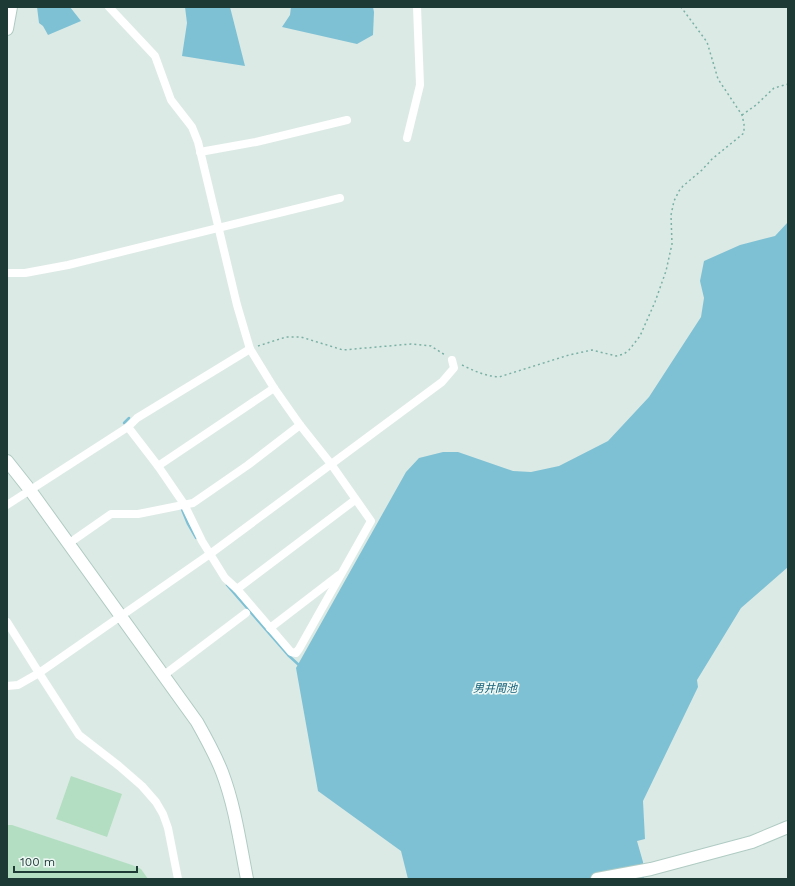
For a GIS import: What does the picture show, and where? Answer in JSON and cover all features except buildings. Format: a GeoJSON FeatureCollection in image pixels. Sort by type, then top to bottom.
{"type":"FeatureCollection","features":[{"type":"Feature","properties":{"kind":"street"},"geometry":{"type":"LineString","coordinates":[[7,29],[11,7]]}},
{"type":"Feature","properties":{"kind":"street"},"geometry":{"type":"LineString","coordinates":[[109,7],[155,56],[171,100],[192,127],[198,142],[237,305],[250,349],[300,426],[331,464],[371,521],[296,653],[291,652],[225,578],[202,541],[184,504],[158,466],[128,427]]}},
{"type":"Feature","properties":{"kind":"street"},"geometry":{"type":"LineString","coordinates":[[407,138],[420,85],[417,7]]}},
{"type":"Feature","properties":{"kind":"street"},"geometry":{"type":"LineString","coordinates":[[200,152],[256,142],[347,120]]}},
{"type":"Feature","properties":{"kind":"street"},"geometry":{"type":"LineString","coordinates":[[7,273],[25,273],[68,265],[340,198]]}},
{"type":"Feature","properties":{"kind":"street"},"geometry":{"type":"LineString","coordinates":[[7,506],[128,427],[137,418],[250,349]]}},
{"type":"Feature","properties":{"kind":"street"},"geometry":{"type":"LineString","coordinates":[[7,686],[18,685],[39,673],[210,554],[442,382],[454,368],[452,360]]}},
{"type":"Feature","properties":{"kind":"street"},"geometry":{"type":"LineString","coordinates":[[158,466],[274,388]]}},
{"type":"Feature","properties":{"kind":"street"},"geometry":{"type":"LineString","coordinates":[[68,544],[111,514],[138,514],[193,502],[248,465],[300,426]]}},
{"type":"Feature","properties":{"kind":"street"},"geometry":{"type":"LineString","coordinates":[[7,461],[30,490],[197,722],[222,772],[235,817],[247,879]]}},
{"type":"Feature","properties":{"kind":"street"},"geometry":{"type":"LineString","coordinates":[[237,590],[355,500]]}},
{"type":"Feature","properties":{"kind":"street"},"geometry":{"type":"LineString","coordinates":[[270,628],[343,572]]}},
{"type":"Feature","properties":{"kind":"street"},"geometry":{"type":"LineString","coordinates":[[164,675],[246,613]]}},
{"type":"Feature","properties":{"kind":"street"},"geometry":{"type":"LineString","coordinates":[[7,622],[79,735],[125,771],[142,786],[156,802],[163,814],[168,828],[178,879]]}},
{"type":"Feature","properties":{"kind":"street"},"geometry":{"type":"LineString","coordinates":[[597,879],[652,869],[752,842],[788,827]]}},
{"type":"Feature","properties":{"kind":"path"},"geometry":{"type":"LineString","coordinates":[[250,349],[286,337],[301,337],[343,350],[411,344],[431,346],[452,360],[476,372],[499,377],[569,355],[592,350],[616,356],[624,354],[640,336],[655,302],[666,271],[672,244],[671,216],[676,196],[683,186],[702,170],[712,159],[744,133],[742,115],[718,79],[707,42],[681,7]]}},
{"type":"Feature","properties":{"kind":"path"},"geometry":{"type":"LineString","coordinates":[[742,115],[756,105],[774,88],[788,84]]}},
{"type":"Feature","properties":{"kind":"green space"},"geometry":{"type":"Polygon","coordinates":[[[71,776],[122,794],[107,837],[56,819],[71,776]]]}},
{"type":"Feature","properties":{"kind":"green space"},"geometry":{"type":"Polygon","coordinates":[[[7,825],[12,825],[132,865],[141,869],[148,879],[7,879],[7,825]]]}},
{"type":"Feature","properties":{"kind":"water"},"geometry":{"type":"Polygon","coordinates":[[[37,7],[70,7],[81,21],[48,35],[43,26],[39,23],[37,7]]]}},
{"type":"Feature","properties":{"kind":"water"},"geometry":{"type":"Polygon","coordinates":[[[185,7],[230,7],[245,66],[182,56],[187,23],[185,7]]]}},
{"type":"Feature","properties":{"kind":"water"},"geometry":{"type":"Polygon","coordinates":[[[291,7],[373,7],[373,35],[357,44],[282,27],[290,15],[291,7]]]}},
{"type":"Feature","properties":{"kind":"water","name":"男井間池"},"geometry":{"type":"Polygon","coordinates":[[[788,222],[788,567],[741,608],[697,680],[698,687],[643,801],[645,839],[637,841],[643,862],[644,879],[408,879],[401,851],[318,791],[296,668],[406,472],[419,458],[443,452],[458,452],[513,471],[531,472],[559,466],[608,441],[649,397],[701,317],[704,298],[700,281],[704,261],[740,245],[775,236],[788,222]]]}},
{"type":"Feature","properties":{"kind":"waterway"},"geometry":{"type":"LineString","coordinates":[[124,423],[129,418]]}},
{"type":"Feature","properties":{"kind":"waterway"},"geometry":{"type":"LineString","coordinates":[[181,507],[196,538]]}},
{"type":"Feature","properties":{"kind":"waterway"},"geometry":{"type":"LineString","coordinates":[[227,585],[288,655],[300,666]]}}]}
